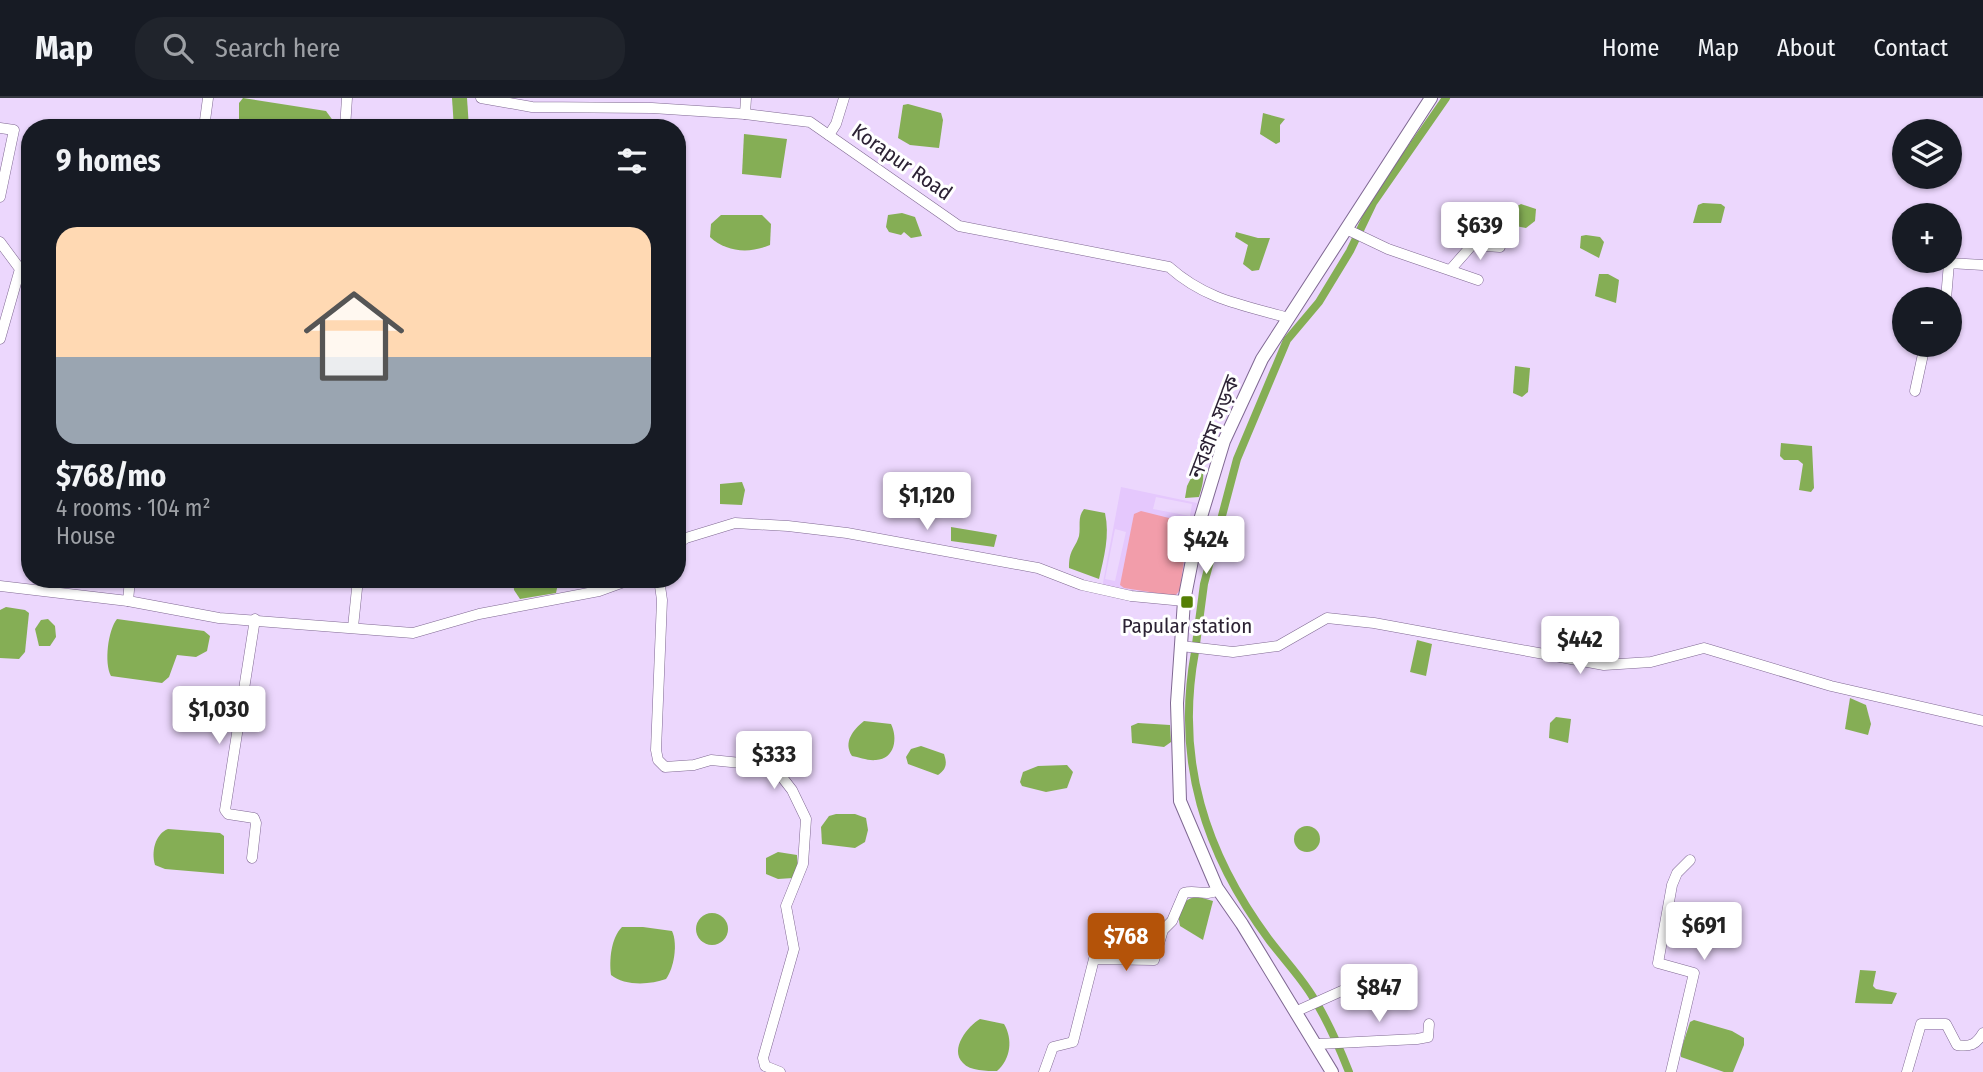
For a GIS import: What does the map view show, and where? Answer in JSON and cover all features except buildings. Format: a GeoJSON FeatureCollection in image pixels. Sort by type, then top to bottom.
{"type":"FeatureCollection","features":[{"type":"Feature","properties":{"kind":"main road","name":"নবগ্রাম সড়ক"},"geometry":{"type":"LineString","coordinates":[[1332,1072],[1303,1009],[1218,890],[1180,801],[1177,703],[1184,601],[1200,520],[1224,442],[1262,359],[1432,98]]}},
{"type":"Feature","properties":{"kind":"street"},"geometry":{"type":"LineString","coordinates":[[205,119],[208,98]]}},
{"type":"Feature","properties":{"kind":"street"},"geometry":{"type":"LineString","coordinates":[[346,119],[347,98]]}},
{"type":"Feature","properties":{"kind":"street","name":"Korapur Road"},"geometry":{"type":"LineString","coordinates":[[481,98],[532,107],[652,108],[745,114],[810,122],[959,226],[1169,267],[1186,282],[1209,295],[1289,318]]}},
{"type":"Feature","properties":{"kind":"street"},"geometry":{"type":"LineString","coordinates":[[745,114],[746,98]]}},
{"type":"Feature","properties":{"kind":"street"},"geometry":{"type":"LineString","coordinates":[[830,135],[844,98]]}},
{"type":"Feature","properties":{"kind":"street"},"geometry":{"type":"LineString","coordinates":[[0,128],[14,130],[0,197]]}},
{"type":"Feature","properties":{"kind":"street"},"geometry":{"type":"LineString","coordinates":[[1346,229],[1388,249],[1478,280]]}},
{"type":"Feature","properties":{"kind":"street"},"geometry":{"type":"LineString","coordinates":[[0,242],[20,269],[0,339]]}},
{"type":"Feature","properties":{"kind":"street"},"geometry":{"type":"LineString","coordinates":[[1451,269],[1472,245],[1500,247]]}},
{"type":"Feature","properties":{"kind":"street"},"geometry":{"type":"LineString","coordinates":[[1947,287],[1949,263],[1983,265]]}},
{"type":"Feature","properties":{"kind":"street"},"geometry":{"type":"LineString","coordinates":[[1915,391],[1922,357]]}},
{"type":"Feature","properties":{"kind":"street"},"geometry":{"type":"LineString","coordinates":[[686,538],[736,523],[847,533],[1038,568],[1082,584],[1130,596],[1184,601]]}},
{"type":"Feature","properties":{"kind":"street"},"geometry":{"type":"LineString","coordinates":[[0,586],[128,601],[219,618],[413,633],[479,614],[608,588]]}},
{"type":"Feature","properties":{"kind":"street"},"geometry":{"type":"LineString","coordinates":[[128,601],[129,588]]}},
{"type":"Feature","properties":{"kind":"street"},"geometry":{"type":"LineString","coordinates":[[353,627],[357,588]]}},
{"type":"Feature","properties":{"kind":"street"},"geometry":{"type":"LineString","coordinates":[[660,588],[662,611],[656,750],[658,760],[664,767],[694,765],[711,760],[741,763],[778,772],[797,797],[806,819],[803,864],[786,905],[794,949],[763,1058],[765,1066],[780,1072]]}},
{"type":"Feature","properties":{"kind":"street"},"geometry":{"type":"LineString","coordinates":[[1181,646],[1233,652],[1278,646],[1327,618],[1374,623],[1604,665],[1651,662],[1704,648],[1831,686],[1983,721]]}},
{"type":"Feature","properties":{"kind":"street"},"geometry":{"type":"LineString","coordinates":[[252,858],[256,824],[254,818],[228,814],[225,810],[256,619]]}},
{"type":"Feature","properties":{"kind":"street"},"geometry":{"type":"LineString","coordinates":[[1671,1072],[1695,973],[1658,963],[1672,885],[1677,873],[1690,860]]}},
{"type":"Feature","properties":{"kind":"street"},"geometry":{"type":"LineString","coordinates":[[1044,1072],[1053,1047],[1073,1042],[1094,959],[1154,960],[1163,930],[1172,921],[1184,893],[1209,893],[1218,890]]}},
{"type":"Feature","properties":{"kind":"street"},"geometry":{"type":"LineString","coordinates":[[1303,1009],[1355,985]]}},
{"type":"Feature","properties":{"kind":"street"},"geometry":{"type":"LineString","coordinates":[[1318,1044],[1417,1039],[1428,1037],[1429,1024]]}},
{"type":"Feature","properties":{"kind":"street"},"geometry":{"type":"LineString","coordinates":[[1907,1072],[1921,1024],[1946,1024],[1956,1045],[1968,1046],[1979,1041],[1983,1033]]}},
{"type":"Feature","properties":{"kind":"shaded area"},"geometry":{"type":"Polygon","coordinates":[[[243,98],[326,111],[332,119],[239,119],[239,103],[243,98]]]}},
{"type":"Feature","properties":{"kind":"shaded area"},"geometry":{"type":"Polygon","coordinates":[[[452,98],[467,98],[468,119],[453,119],[452,98]]]}},
{"type":"Feature","properties":{"kind":"shaded area"},"geometry":{"type":"Polygon","coordinates":[[[903,105],[941,113],[943,120],[939,148],[910,145],[898,138],[903,105]]]}},
{"type":"Feature","properties":{"kind":"shaded area"},"geometry":{"type":"Polygon","coordinates":[[[1263,113],[1285,119],[1280,125],[1280,142],[1276,144],[1260,134],[1263,113]]]}},
{"type":"Feature","properties":{"kind":"shaded area"},"geometry":{"type":"Polygon","coordinates":[[[744,134],[787,139],[781,178],[742,174],[744,134]]]}},
{"type":"Feature","properties":{"kind":"shaded area"},"geometry":{"type":"Polygon","coordinates":[[[1521,204],[1536,209],[1535,221],[1526,228],[1510,225],[1506,219],[1512,209],[1521,204]]]}},
{"type":"Feature","properties":{"kind":"shaded area"},"geometry":{"type":"Polygon","coordinates":[[[1721,204],[1725,207],[1721,223],[1693,223],[1698,205],[1721,204]]]}},
{"type":"Feature","properties":{"kind":"shaded area"},"geometry":{"type":"Polygon","coordinates":[[[902,213],[915,217],[922,236],[911,238],[904,232],[901,235],[889,232],[886,227],[888,215],[902,213]]]}},
{"type":"Feature","properties":{"kind":"shaded area"},"geometry":{"type":"Polygon","coordinates":[[[721,215],[762,215],[771,224],[770,245],[754,250],[738,250],[716,242],[710,237],[711,224],[721,215]]]}},
{"type":"Feature","properties":{"kind":"shaded area"},"geometry":{"type":"Polygon","coordinates":[[[1236,232],[1270,238],[1259,270],[1252,271],[1243,264],[1248,245],[1235,237],[1236,232]]]}},
{"type":"Feature","properties":{"kind":"shaded area"},"geometry":{"type":"Polygon","coordinates":[[[1581,236],[1600,237],[1604,242],[1599,258],[1580,248],[1581,236]]]}},
{"type":"Feature","properties":{"kind":"shaded area"},"geometry":{"type":"Polygon","coordinates":[[[1599,274],[1608,274],[1619,280],[1616,303],[1595,296],[1599,274]]]}},
{"type":"Feature","properties":{"kind":"shaded area"},"geometry":{"type":"Polygon","coordinates":[[[1515,366],[1530,368],[1528,392],[1522,397],[1513,393],[1515,366]]]}},
{"type":"Feature","properties":{"kind":"shaded area"},"geometry":{"type":"Polygon","coordinates":[[[1781,443],[1812,446],[1814,488],[1811,492],[1799,490],[1803,464],[1798,460],[1784,460],[1780,456],[1781,443]]]}},
{"type":"Feature","properties":{"kind":"shaded area"},"geometry":{"type":"Polygon","coordinates":[[[1194,464],[1202,467],[1201,490],[1199,497],[1185,498],[1192,476],[1189,471],[1194,464]]]}},
{"type":"Feature","properties":{"kind":"shaded area"},"geometry":{"type":"Polygon","coordinates":[[[742,482],[745,490],[742,505],[720,504],[720,484],[742,482]]]}},
{"type":"Feature","properties":{"kind":"shaded area"},"geometry":{"type":"Polygon","coordinates":[[[1121,487],[1197,503],[1179,599],[1102,588],[1121,487]],[[1156,497],[1153,509],[1190,516],[1192,504],[1156,497]],[[1189,522],[1122,587],[1175,596],[1180,590],[1189,522]],[[1115,529],[1105,579],[1115,581],[1126,532],[1115,529]]]}},
{"type":"Feature","properties":{"kind":"shaded area"},"geometry":{"type":"Polygon","coordinates":[[[1084,509],[1105,513],[1107,538],[1099,579],[1069,568],[1084,509]]]}},
{"type":"Feature","properties":{"kind":"shaded area"},"geometry":{"type":"Polygon","coordinates":[[[1141,511],[1189,523],[1180,590],[1175,596],[1124,588],[1120,585],[1134,514],[1141,511]]]}},
{"type":"Feature","properties":{"kind":"shaded area"},"geometry":{"type":"Polygon","coordinates":[[[951,527],[997,535],[994,547],[951,541],[951,527]]]}},
{"type":"Feature","properties":{"kind":"shaded area"},"geometry":{"type":"Polygon","coordinates":[[[557,588],[556,593],[520,599],[514,590],[557,588]]]}},
{"type":"Feature","properties":{"kind":"shaded area"},"geometry":{"type":"Polygon","coordinates":[[[6,607],[29,613],[25,652],[19,659],[0,658],[0,610],[6,607]]]}},
{"type":"Feature","properties":{"kind":"shaded area"},"geometry":{"type":"Polygon","coordinates":[[[48,619],[55,626],[56,637],[50,646],[39,646],[35,629],[41,620],[48,619]]]}},
{"type":"Feature","properties":{"kind":"shaded area"},"geometry":{"type":"Polygon","coordinates":[[[117,619],[204,631],[210,636],[207,651],[196,657],[177,655],[169,677],[162,683],[111,676],[108,647],[117,619]]]}},
{"type":"Feature","properties":{"kind":"shaded area"},"geometry":{"type":"Polygon","coordinates":[[[1417,640],[1432,644],[1426,676],[1410,672],[1417,640]]]}},
{"type":"Feature","properties":{"kind":"shaded area"},"geometry":{"type":"Polygon","coordinates":[[[1850,698],[1866,705],[1871,724],[1868,735],[1845,729],[1850,698]]]}},
{"type":"Feature","properties":{"kind":"shaded area"},"geometry":{"type":"Polygon","coordinates":[[[1556,717],[1571,719],[1568,743],[1549,738],[1550,723],[1556,717]]]}},
{"type":"Feature","properties":{"kind":"shaded area"},"geometry":{"type":"Polygon","coordinates":[[[864,721],[891,724],[893,747],[882,759],[852,756],[849,751],[853,732],[864,721]]]}},
{"type":"Feature","properties":{"kind":"shaded area"},"geometry":{"type":"Polygon","coordinates":[[[1138,723],[1170,725],[1171,742],[1164,747],[1132,743],[1131,726],[1138,723]]]}},
{"type":"Feature","properties":{"kind":"shaded area"},"geometry":{"type":"Polygon","coordinates":[[[921,746],[944,754],[945,766],[938,775],[908,764],[906,757],[911,749],[921,746]]]}},
{"type":"Feature","properties":{"kind":"shaded area"},"geometry":{"type":"Polygon","coordinates":[[[1067,765],[1073,772],[1067,788],[1046,792],[1022,786],[1020,782],[1023,772],[1038,766],[1067,765]]]}},
{"type":"Feature","properties":{"kind":"shaded area"},"geometry":{"type":"Polygon","coordinates":[[[855,814],[866,818],[868,830],[865,842],[855,848],[822,844],[821,827],[829,816],[855,814]]]}},
{"type":"Feature","properties":{"kind":"shaded area"},"geometry":{"type":"Polygon","coordinates":[[[1307,826],[1316,830],[1320,839],[1316,848],[1307,852],[1298,848],[1294,839],[1298,830],[1307,826]]]}},
{"type":"Feature","properties":{"kind":"shaded area"},"geometry":{"type":"Polygon","coordinates":[[[168,829],[220,833],[224,836],[224,874],[165,869],[155,865],[155,844],[160,835],[168,829]]]}},
{"type":"Feature","properties":{"kind":"shaded area"},"geometry":{"type":"Polygon","coordinates":[[[778,852],[797,855],[798,870],[793,878],[778,879],[766,874],[766,858],[778,852]]]}},
{"type":"Feature","properties":{"kind":"shaded area"},"geometry":{"type":"Polygon","coordinates":[[[1199,897],[1213,901],[1203,940],[1180,926],[1179,920],[1180,910],[1185,902],[1199,897]]]}},
{"type":"Feature","properties":{"kind":"shaded area"},"geometry":{"type":"Polygon","coordinates":[[[712,913],[723,918],[728,929],[723,940],[712,945],[701,940],[696,929],[701,918],[712,913]]]}},
{"type":"Feature","properties":{"kind":"shaded area"},"geometry":{"type":"Polygon","coordinates":[[[622,927],[672,931],[675,942],[674,956],[666,979],[637,983],[616,979],[611,975],[612,950],[615,937],[622,927]]]}},
{"type":"Feature","properties":{"kind":"shaded area"},"geometry":{"type":"Polygon","coordinates":[[[1860,970],[1876,971],[1873,986],[1876,989],[1897,993],[1892,1004],[1855,1003],[1860,970]]]}},
{"type":"Feature","properties":{"kind":"shaded area"},"geometry":{"type":"Polygon","coordinates":[[[980,1019],[1004,1024],[1009,1036],[1008,1055],[997,1071],[970,1068],[959,1057],[962,1038],[980,1019]]]}},
{"type":"Feature","properties":{"kind":"shaded area"},"geometry":{"type":"Polygon","coordinates":[[[1694,1020],[1732,1031],[1744,1038],[1744,1045],[1733,1072],[1724,1072],[1681,1057],[1690,1022],[1694,1020]]]}},
{"type":"Feature","properties":{"kind":"waterway"},"geometry":{"type":"LineString","coordinates":[[1196,644],[1204,584],[1237,459],[1287,340],[1319,302],[1350,251],[1373,203],[1446,98]]}},
{"type":"Feature","properties":{"kind":"waterway"},"geometry":{"type":"LineString","coordinates":[[1195,652],[1189,730],[1193,768],[1212,840],[1247,908],[1315,1001],[1349,1072]]}},
{"type":"Feature","properties":{"kind":"place","name":"Papular station"},"geometry":{"type":"Point","coordinates":[1187,602]}}]}
